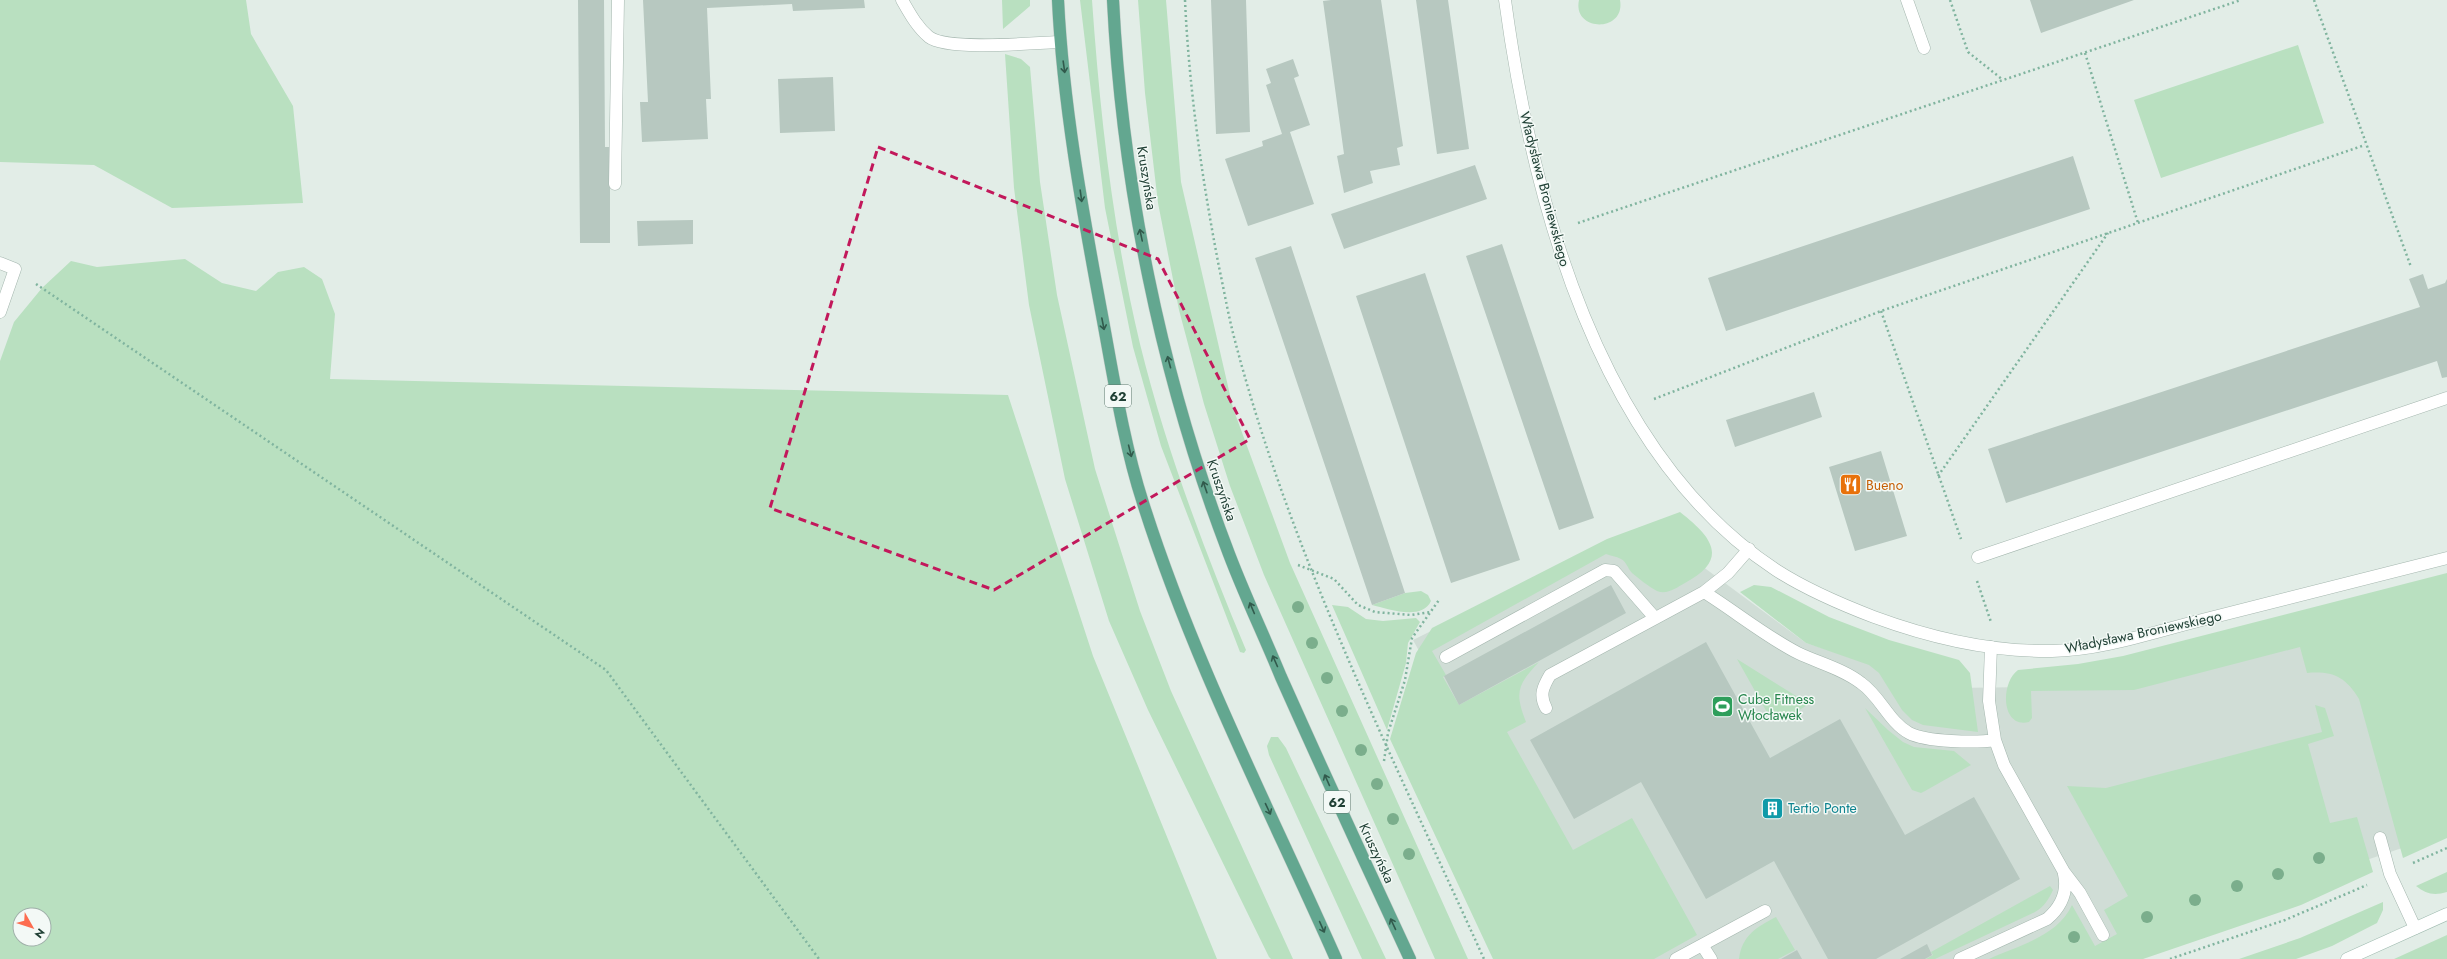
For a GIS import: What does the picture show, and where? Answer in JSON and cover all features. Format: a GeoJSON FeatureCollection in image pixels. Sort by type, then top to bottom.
{"type":"FeatureCollection","features":[{"type":"Feature","properties":{"kind":"main road","name":"62"},"geometry":{"type":"LineString","coordinates":[[1058,0],[1060,42],[1085,224],[1125,433],[1142,501],[1202,664],[1336,959]]}},
{"type":"Feature","properties":{"kind":"main road","name":"Kruszyńska"},"geometry":{"type":"LineString","coordinates":[[1113,0],[1116,64],[1134,199],[1164,346],[1194,455],[1226,546],[1250,603],[1321,768],[1410,959]]}},
{"type":"Feature","properties":{"kind":"street"},"geometry":{"type":"LineString","coordinates":[[615,184],[618,0]]}},
{"type":"Feature","properties":{"kind":"street"},"geometry":{"type":"LineString","coordinates":[[902,0],[914,22],[930,38],[955,45],[1060,42]]}},
{"type":"Feature","properties":{"kind":"street","name":"Władysława Broniewskiego"},"geometry":{"type":"LineString","coordinates":[[1505,0],[1524,111],[1554,231],[1586,320],[1605,362],[1652,444],[1681,481],[1726,529],[1776,570],[1845,605],[1935,636],[1996,648],[2054,651],[2100,644],[2447,558]]}},
{"type":"Feature","properties":{"kind":"street"},"geometry":{"type":"LineString","coordinates":[[1907,0],[1924,48]]}},
{"type":"Feature","properties":{"kind":"street"},"geometry":{"type":"LineString","coordinates":[[0,263],[15,269],[0,312]]}},
{"type":"Feature","properties":{"kind":"street"},"geometry":{"type":"LineString","coordinates":[[1978,557],[2447,398]]}},
{"type":"Feature","properties":{"kind":"street"},"geometry":{"type":"LineString","coordinates":[[1546,708],[1542,701],[1542,688],[1550,675],[1704,592],[1728,573],[1749,549]]}},
{"type":"Feature","properties":{"kind":"street"},"geometry":{"type":"LineString","coordinates":[[1446,657],[1604,570],[1614,571],[1655,618]]}},
{"type":"Feature","properties":{"kind":"street"},"geometry":{"type":"LineString","coordinates":[[1704,592],[1797,652],[1860,682],[1874,692],[1898,725],[1910,733],[1924,737],[1978,743],[1996,740]]}},
{"type":"Feature","properties":{"kind":"street"},"geometry":{"type":"LineString","coordinates":[[1996,648],[1989,700],[1996,740],[2004,765],[2064,872],[2080,893],[2104,935]]}},
{"type":"Feature","properties":{"kind":"street"},"geometry":{"type":"LineString","coordinates":[[2380,838],[2390,874],[2415,928]]}},
{"type":"Feature","properties":{"kind":"street"},"geometry":{"type":"LineString","coordinates":[[1960,959],[2047,919],[2056,912],[2063,899],[2067,885],[2064,872]]}},
{"type":"Feature","properties":{"kind":"street"},"geometry":{"type":"LineString","coordinates":[[1676,959],[1765,911]]}},
{"type":"Feature","properties":{"kind":"street"},"geometry":{"type":"LineString","coordinates":[[2347,959],[2447,914]]}},
{"type":"Feature","properties":{"kind":"street"},"geometry":{"type":"LineString","coordinates":[[1702,945],[1711,959]]}},
{"type":"Feature","properties":{"kind":"path"},"geometry":{"type":"LineString","coordinates":[[1185,0],[1194,112],[1210,220],[1233,335],[1263,438],[1312,570],[1386,742],[1484,959]]}},
{"type":"Feature","properties":{"kind":"path"},"geometry":{"type":"LineString","coordinates":[[1950,0],[1968,52],[2003,80]]}},
{"type":"Feature","properties":{"kind":"path"},"geometry":{"type":"LineString","coordinates":[[1554,231],[2241,0]]}},
{"type":"Feature","properties":{"kind":"path"},"geometry":{"type":"LineString","coordinates":[[2314,0],[2365,145],[2411,267]]}},
{"type":"Feature","properties":{"kind":"path"},"geometry":{"type":"LineString","coordinates":[[2085,53],[2138,223]]}},
{"type":"Feature","properties":{"kind":"path"},"geometry":{"type":"LineString","coordinates":[[1630,408],[1881,311],[2365,145]]}},
{"type":"Feature","properties":{"kind":"path"},"geometry":{"type":"LineString","coordinates":[[1938,477],[2109,233]]}},
{"type":"Feature","properties":{"kind":"path"},"geometry":{"type":"LineString","coordinates":[[15,269],[606,670],[819,959]]}},
{"type":"Feature","properties":{"kind":"path"},"geometry":{"type":"LineString","coordinates":[[1881,311],[1938,477],[1962,541]]}},
{"type":"Feature","properties":{"kind":"path"},"geometry":{"type":"LineString","coordinates":[[1298,565],[1334,579],[1358,606],[1369,610],[1411,615],[1430,612]]}},
{"type":"Feature","properties":{"kind":"path"},"geometry":{"type":"LineString","coordinates":[[1975,577],[1996,648]]}},
{"type":"Feature","properties":{"kind":"path"},"geometry":{"type":"LineString","coordinates":[[1384,762],[1386,742],[1405,680],[1412,638],[1439,600]]}},
{"type":"Feature","properties":{"kind":"path"},"geometry":{"type":"LineString","coordinates":[[2170,959],[2303,914],[2447,848]]}},
{"type":"Feature","properties":{"kind":"highlighted area"},"geometry":{"type":"Polygon","coordinates":[[[878,147],[1158,259],[1250,439],[994,590],[770,508],[878,147]]]}},
{"type":"Feature","properties":{"kind":"shaded area"},"geometry":{"type":"Polygon","coordinates":[[[1660,535],[1806,643],[1949,688],[2132,686],[2343,631],[2405,847],[2074,959],[1588,959],[1413,640],[1574,560],[1660,535]]]}},
{"type":"Feature","properties":{"kind":"green space"},"geometry":{"type":"Polygon","coordinates":[[[0,0],[246,0],[251,34],[293,106],[303,203],[172,208],[94,165],[0,162],[0,0]]]}},
{"type":"Feature","properties":{"kind":"green space"},"geometry":{"type":"Polygon","coordinates":[[[1002,0],[1030,0],[1030,6],[1003,29],[1002,0]]]}},
{"type":"Feature","properties":{"kind":"green space"},"geometry":{"type":"Polygon","coordinates":[[[1080,0],[1092,0],[1099,86],[1115,216],[1122,259],[1140,344],[1150,383],[1174,461],[1215,575],[1246,650],[1244,653],[1240,652],[1161,446],[1133,347],[1105,208],[1080,0]]]}},
{"type":"Feature","properties":{"kind":"green space"},"geometry":{"type":"Polygon","coordinates":[[[1138,0],[1166,0],[1181,182],[1233,408],[1290,563],[1468,959],[1435,959],[1264,575],[1230,486],[1204,404],[1179,310],[1158,203],[1145,93],[1138,0]]]}},
{"type":"Feature","properties":{"kind":"green space"},"geometry":{"type":"Polygon","coordinates":[[[1579,0],[1620,0],[1620,11],[1615,18],[1608,23],[1590,23],[1583,18],[1579,11],[1579,0]]]}},
{"type":"Feature","properties":{"kind":"green space"},"geometry":{"type":"Polygon","coordinates":[[[2298,45],[2324,123],[2161,178],[2134,100],[2298,45]]]}},
{"type":"Feature","properties":{"kind":"green space"},"geometry":{"type":"Polygon","coordinates":[[[1005,54],[1021,59],[1030,67],[1040,182],[1057,295],[1095,469],[1140,611],[1171,691],[1293,959],[1271,959],[1269,957],[1148,710],[1109,621],[1065,479],[1029,305],[1014,188],[1005,54]]]}},
{"type":"Feature","properties":{"kind":"green space"},"geometry":{"type":"Polygon","coordinates":[[[185,259],[222,283],[256,291],[278,272],[304,267],[322,279],[335,314],[330,379],[1008,395],[1093,656],[1217,959],[0,959],[0,361],[14,322],[42,288],[71,261],[97,267],[185,259]]]}},
{"type":"Feature","properties":{"kind":"green space"},"geometry":{"type":"Polygon","coordinates":[[[1680,512],[1701,530],[1708,539],[1712,557],[1708,565],[1699,574],[1678,587],[1668,592],[1657,591],[1632,573],[1623,560],[1606,554],[1432,651],[1446,675],[1443,677],[1459,705],[1539,662],[1526,676],[1520,689],[1520,703],[1526,722],[1507,732],[1573,850],[1632,818],[1697,935],[1654,959],[1493,959],[1390,739],[1416,653],[1432,628],[1607,539],[1680,512]]]}},
{"type":"Feature","properties":{"kind":"green space"},"geometry":{"type":"Polygon","coordinates":[[[2447,573],[2447,838],[2403,858],[2359,699],[2354,691],[2343,680],[2331,674],[2307,673],[2300,647],[2134,690],[2031,691],[2032,718],[2029,722],[2020,722],[2013,719],[2008,712],[2006,694],[2008,685],[2012,676],[2018,670],[2078,664],[2123,656],[2447,573]]]}},
{"type":"Feature","properties":{"kind":"green space"},"geometry":{"type":"Polygon","coordinates":[[[1754,585],[1771,587],[1829,617],[1889,640],[1959,660],[1970,673],[1978,732],[1923,725],[1912,720],[1902,710],[1879,673],[1869,665],[1806,643],[1740,592],[1754,585]]]}},
{"type":"Feature","properties":{"kind":"green space"},"geometry":{"type":"Polygon","coordinates":[[[1421,591],[1428,595],[1431,601],[1427,607],[1420,611],[1395,611],[1372,605],[1405,593],[1421,591]]]}},
{"type":"Feature","properties":{"kind":"green space"},"geometry":{"type":"Polygon","coordinates":[[[1332,605],[1348,607],[1366,619],[1383,621],[1416,618],[1420,622],[1408,643],[1406,663],[1387,730],[1332,605]]]}},
{"type":"Feature","properties":{"kind":"green space"},"geometry":{"type":"Polygon","coordinates":[[[1737,659],[1809,704],[1784,718],[1779,719],[1769,716],[1737,659]]]}},
{"type":"Feature","properties":{"kind":"green space"},"geometry":{"type":"Polygon","coordinates":[[[2315,705],[2325,708],[2334,736],[2308,744],[2330,823],[2357,817],[2373,872],[2301,905],[2143,959],[1989,959],[2036,939],[2047,932],[2066,916],[2072,905],[2095,946],[2117,934],[2104,910],[2128,896],[2067,786],[2106,788],[2322,732],[2315,705]]]}},
{"type":"Feature","properties":{"kind":"green space"},"geometry":{"type":"Polygon","coordinates":[[[1865,708],[1903,742],[1914,747],[1954,751],[1971,765],[1921,793],[1912,790],[1865,708]]]}},
{"type":"Feature","properties":{"kind":"green space"},"geometry":{"type":"Polygon","coordinates":[[[1271,737],[1278,737],[1286,748],[1386,959],[1362,959],[1269,755],[1267,746],[1271,737]]]}},
{"type":"Feature","properties":{"kind":"green space"},"geometry":{"type":"Polygon","coordinates":[[[2447,872],[2447,892],[2430,894],[2416,886],[2447,872]]]}},
{"type":"Feature","properties":{"kind":"green space"},"geometry":{"type":"Polygon","coordinates":[[[2050,886],[2053,890],[2050,897],[2044,905],[2035,912],[1935,959],[1926,959],[1933,955],[1931,952],[2050,886]]]}},
{"type":"Feature","properties":{"kind":"green space"},"geometry":{"type":"Polygon","coordinates":[[[2383,902],[2383,910],[2377,923],[2332,946],[2296,959],[2239,959],[2300,938],[2383,902]]]}},
{"type":"Feature","properties":{"kind":"green space"},"geometry":{"type":"Polygon","coordinates":[[[1776,917],[1795,950],[1778,959],[1739,959],[1743,944],[1747,938],[1757,928],[1776,917]]]}},
{"type":"Feature","properties":{"kind":"green space"},"geometry":{"type":"Polygon","coordinates":[[[2447,935],[2447,959],[2394,959],[2447,935]]]}},
{"type":"Feature","properties":{"kind":"building"},"geometry":{"type":"Polygon","coordinates":[[[578,0],[604,0],[605,147],[610,147],[610,243],[580,243],[578,0]]]}},
{"type":"Feature","properties":{"kind":"building"},"geometry":{"type":"Polygon","coordinates":[[[643,0],[864,0],[865,8],[793,11],[792,4],[707,8],[711,99],[706,99],[708,139],[642,142],[640,102],[648,102],[643,0]]]}},
{"type":"Feature","properties":{"kind":"building"},"geometry":{"type":"Polygon","coordinates":[[[1211,0],[1246,0],[1250,132],[1216,134],[1211,0]]]}},
{"type":"Feature","properties":{"kind":"building"},"geometry":{"type":"Polygon","coordinates":[[[1381,0],[1403,146],[1397,148],[1400,165],[1370,171],[1373,183],[1344,193],[1337,156],[1344,154],[1323,1],[1381,0]]]}},
{"type":"Feature","properties":{"kind":"building"},"geometry":{"type":"Polygon","coordinates":[[[1416,0],[1448,0],[1469,149],[1437,154],[1416,0]]]}},
{"type":"Feature","properties":{"kind":"building"},"geometry":{"type":"Polygon","coordinates":[[[2030,0],[2134,0],[2041,33],[2030,0]]]}},
{"type":"Feature","properties":{"kind":"building"},"geometry":{"type":"Polygon","coordinates":[[[1293,59],[1299,76],[1294,78],[1310,125],[1290,132],[1314,204],[1248,226],[1225,159],[1263,146],[1262,141],[1282,134],[1266,85],[1271,83],[1266,69],[1293,59]]]}},
{"type":"Feature","properties":{"kind":"building"},"geometry":{"type":"Polygon","coordinates":[[[833,77],[835,131],[780,133],[778,79],[833,77]]]}},
{"type":"Feature","properties":{"kind":"building"},"geometry":{"type":"Polygon","coordinates":[[[2073,156],[2090,209],[1726,331],[1708,278],[2073,156]]]}},
{"type":"Feature","properties":{"kind":"building"},"geometry":{"type":"Polygon","coordinates":[[[1475,165],[1487,199],[1344,249],[1331,214],[1475,165]]]}},
{"type":"Feature","properties":{"kind":"building"},"geometry":{"type":"Polygon","coordinates":[[[693,220],[693,244],[638,246],[637,221],[693,220]]]}},
{"type":"Feature","properties":{"kind":"building"},"geometry":{"type":"Polygon","coordinates":[[[1502,244],[1594,518],[1559,530],[1466,256],[1502,244]]]}},
{"type":"Feature","properties":{"kind":"building"},"geometry":{"type":"Polygon","coordinates":[[[1291,246],[1405,593],[1372,605],[1255,258],[1291,246]]]}},
{"type":"Feature","properties":{"kind":"building"},"geometry":{"type":"Polygon","coordinates":[[[1425,273],[1520,560],[1451,583],[1356,296],[1425,273]]]}},
{"type":"Feature","properties":{"kind":"building"},"geometry":{"type":"Polygon","coordinates":[[[2423,274],[2428,289],[2445,283],[2447,279],[2447,377],[2442,378],[2437,361],[2006,503],[1988,449],[2420,307],[2409,279],[2423,274]]]}},
{"type":"Feature","properties":{"kind":"building"},"geometry":{"type":"Polygon","coordinates":[[[1814,392],[1822,417],[1735,447],[1726,420],[1814,392]]]}},
{"type":"Feature","properties":{"kind":"building"},"geometry":{"type":"Polygon","coordinates":[[[1881,451],[1907,536],[1855,551],[1829,467],[1881,451]]]}},
{"type":"Feature","properties":{"kind":"building"},"geometry":{"type":"Polygon","coordinates":[[[1611,585],[1626,613],[1459,705],[1444,676],[1611,585]]]}},
{"type":"Feature","properties":{"kind":"building","name":"Tertio Ponte"},"geometry":{"type":"Polygon","coordinates":[[[1706,642],[1770,758],[1840,719],[1905,835],[1974,797],[2020,879],[1876,959],[1828,959],[1774,861],[1706,899],[1641,782],[1574,819],[1530,740],[1706,642]]]}},
{"type":"Feature","properties":{"kind":"building"},"geometry":{"type":"Polygon","coordinates":[[[1927,944],[1932,955],[1925,959],[1900,959],[1927,944]]]}},
{"type":"Feature","properties":{"kind":"building"},"geometry":{"type":"Polygon","coordinates":[[[1797,950],[1802,959],[1781,959],[1797,950]]]}},
{"type":"Feature","properties":{"kind":"place","name":"Bueno"},"geometry":{"type":"Point","coordinates":[1850,485]}},
{"type":"Feature","properties":{"kind":"place","name":"Cube Fitness Włocławek"},"geometry":{"type":"Point","coordinates":[1722,707]}},
{"type":"Feature","properties":{"kind":"place","name":"Tertio Ponte"},"geometry":{"type":"Point","coordinates":[1772,808]}}]}
